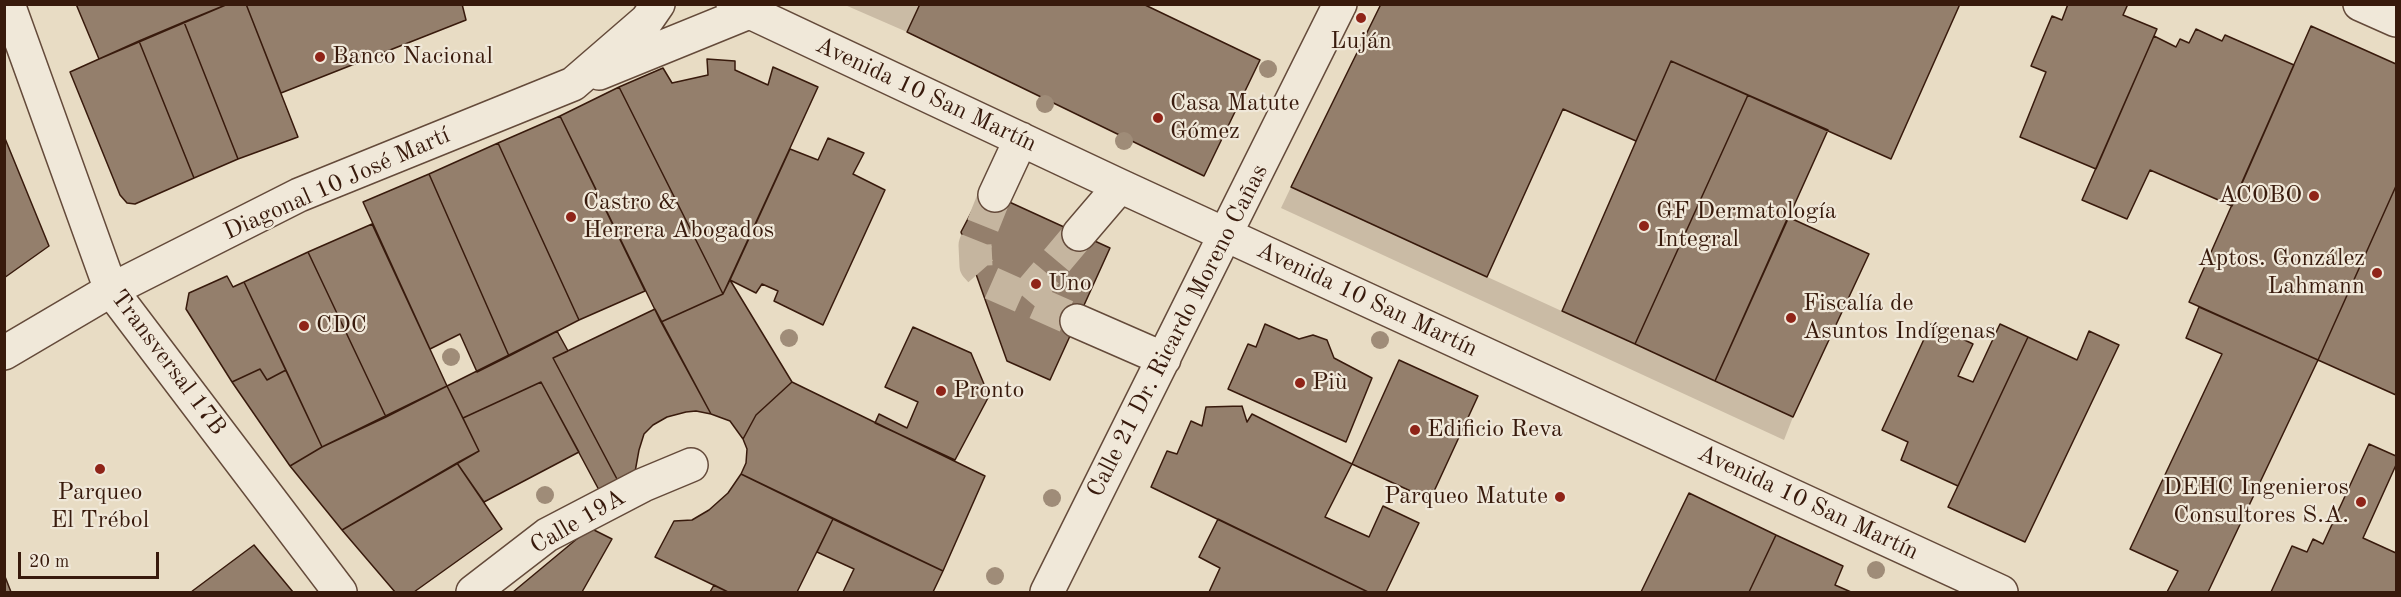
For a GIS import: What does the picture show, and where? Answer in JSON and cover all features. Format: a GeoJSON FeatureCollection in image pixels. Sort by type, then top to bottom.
{"type":"FeatureCollection","features":[{"type":"Feature","properties":{"kind":"street","name":"Transversal 17B"},"geometry":{"type":"LineString","coordinates":[[8,4],[111,290],[340,592]]}},
{"type":"Feature","properties":{"kind":"street","name":"Diagonal 10 José Martí"},"geometry":{"type":"LineString","coordinates":[[4,352],[111,290],[299,195],[573,84],[647,20],[658,4]]}},
{"type":"Feature","properties":{"kind":"street","name":"Calle 21 Dr. Ricardo Moreno Cañas"},"geometry":{"type":"LineString","coordinates":[[1047,592],[1227,235],[1340,4]]}},
{"type":"Feature","properties":{"kind":"street"},"geometry":{"type":"LineString","coordinates":[[2361,4],[2397,20]]}},
{"type":"Feature","properties":{"kind":"street"},"geometry":{"type":"LineString","coordinates":[[573,84],[741,8]]}},
{"type":"Feature","properties":{"kind":"street","name":"Avenida 10 San Martín"},"geometry":{"type":"LineString","coordinates":[[741,8],[1227,235],[1956,583],[2001,592]]}},
{"type":"Feature","properties":{"kind":"street"},"geometry":{"type":"LineString","coordinates":[[995,195],[1021,139]]}},
{"type":"Feature","properties":{"kind":"street"},"geometry":{"type":"LineString","coordinates":[[1079,234],[1120,186]]}},
{"type":"Feature","properties":{"kind":"street"},"geometry":{"type":"LineString","coordinates":[[1077,321],[1164,359]]}},
{"type":"Feature","properties":{"kind":"street","name":"Calle 19A"},"geometry":{"type":"LineString","coordinates":[[473,592],[547,535],[643,485],[691,465]]}},
{"type":"Feature","properties":{"kind":"shaded area"},"geometry":{"type":"Polygon","coordinates":[[[845,5],[920,5],[907,32],[845,5]]]}},
{"type":"Feature","properties":{"kind":"shaded area"},"geometry":{"type":"Polygon","coordinates":[[[1291,187],[1793,417],[1784,440],[1281,208],[1291,187]]]}},
{"type":"Feature","properties":{"kind":"building"},"geometry":{"type":"Polygon","coordinates":[[[76,4],[228,4],[99,59],[76,4]]]}},
{"type":"Feature","properties":{"kind":"building"},"geometry":{"type":"Polygon","coordinates":[[[228,4],[246,4],[298,137],[238,159],[184,22],[228,4]]]}},
{"type":"Feature","properties":{"kind":"building","name":"Banco Nacional"},"geometry":{"type":"Polygon","coordinates":[[[246,4],[462,4],[466,20],[281,93],[246,4]]]}},
{"type":"Feature","properties":{"kind":"building","name":"Casa Matute Gómez"},"geometry":{"type":"Polygon","coordinates":[[[920,4],[1143,4],[1260,60],[1204,176],[907,32],[920,4]]]}},
{"type":"Feature","properties":{"kind":"building"},"geometry":{"type":"Polygon","coordinates":[[[1381,4],[1960,4],[1891,159],[1671,61],[1636,141],[1563,109],[1487,277],[1291,187],[1381,4]]]}},
{"type":"Feature","properties":{"kind":"building"},"geometry":{"type":"Polygon","coordinates":[[[2068,4],[2128,4],[2123,15],[2157,29],[2096,169],[2020,137],[2046,72],[2031,66],[2052,16],[2062,20],[2068,4]]]}},
{"type":"Feature","properties":{"kind":"building"},"geometry":{"type":"Polygon","coordinates":[[[184,22],[238,159],[194,178],[139,41],[184,22]]]}},
{"type":"Feature","properties":{"kind":"building","name":"ACOBO"},"geometry":{"type":"Polygon","coordinates":[[[2311,26],[2396,64],[2396,186],[2318,360],[2189,302],[2311,26]]]}},
{"type":"Feature","properties":{"kind":"building"},"geometry":{"type":"Polygon","coordinates":[[[2196,29],[2222,41],[2225,35],[2294,65],[2232,206],[2150,170],[2127,219],[2082,200],[2154,36],[2176,47],[2180,39],[2189,43],[2196,29]]]}},
{"type":"Feature","properties":{"kind":"building"},"geometry":{"type":"Polygon","coordinates":[[[139,41],[194,178],[135,204],[127,203],[120,195],[70,72],[139,41]]]}},
{"type":"Feature","properties":{"kind":"building"},"geometry":{"type":"Polygon","coordinates":[[[707,59],[735,61],[735,70],[768,85],[773,67],[818,87],[723,294],[619,87],[663,68],[672,83],[708,75],[707,59]]]}},
{"type":"Feature","properties":{"kind":"building","name":"GF Dermatología Integral"},"geometry":{"type":"Polygon","coordinates":[[[1671,61],[1748,95],[1635,344],[1562,311],[1671,61]]]}},
{"type":"Feature","properties":{"kind":"building"},"geometry":{"type":"Polygon","coordinates":[[[619,87],[723,294],[661,322],[560,116],[619,87]]]}},
{"type":"Feature","properties":{"kind":"building"},"geometry":{"type":"Polygon","coordinates":[[[1748,95],[1828,130],[1715,381],[1635,344],[1748,95]]]}},
{"type":"Feature","properties":{"kind":"building","name":"Castro & Herrera Abogados"},"geometry":{"type":"Polygon","coordinates":[[[560,116],[645,291],[579,320],[498,143],[560,116]]]}},
{"type":"Feature","properties":{"kind":"building"},"geometry":{"type":"Polygon","coordinates":[[[4,136],[49,246],[4,278],[4,136]]]}},
{"type":"Feature","properties":{"kind":"building"},"geometry":{"type":"Polygon","coordinates":[[[828,138],[864,153],[853,174],[885,190],[823,325],[774,301],[778,291],[762,284],[756,293],[730,280],[790,149],[818,160],[828,138]]]}},
{"type":"Feature","properties":{"kind":"building"},"geometry":{"type":"Polygon","coordinates":[[[498,143],[579,320],[509,356],[429,174],[498,143]]]}},
{"type":"Feature","properties":{"kind":"building"},"geometry":{"type":"Polygon","coordinates":[[[429,174],[509,356],[477,372],[460,334],[430,349],[363,202],[429,174]]]}},
{"type":"Feature","properties":{"kind":"building","name":"Aptos. González Lahmann"},"geometry":{"type":"Polygon","coordinates":[[[2396,186],[2396,395],[2318,360],[2396,186]]]}},
{"type":"Feature","properties":{"kind":"building","name":"Uno"},"geometry":{"type":"Polygon","coordinates":[[[983,190],[1110,248],[1050,380],[1007,361],[961,232],[983,190]]]}},
{"type":"Feature","properties":{"kind":"building","name":"Fiscalía de Asuntos Indígenas"},"geometry":{"type":"Polygon","coordinates":[[[1788,217],[1869,254],[1793,417],[1715,381],[1788,217]]]}},
{"type":"Feature","properties":{"kind":"building"},"geometry":{"type":"Polygon","coordinates":[[[372,224],[447,386],[386,417],[308,252],[372,224]]]}},
{"type":"Feature","properties":{"kind":"building","name":"CDC"},"geometry":{"type":"Polygon","coordinates":[[[308,252],[386,417],[322,447],[244,282],[308,252]]]}},
{"type":"Feature","properties":{"kind":"building"},"geometry":{"type":"Polygon","coordinates":[[[227,276],[233,287],[244,282],[286,370],[267,380],[260,369],[232,382],[186,309],[189,293],[227,276]]]}},
{"type":"Feature","properties":{"kind":"building"},"geometry":{"type":"Polygon","coordinates":[[[730,280],[792,382],[756,415],[743,439],[730,421],[711,414],[661,322],[723,294],[730,280]]]}},
{"type":"Feature","properties":{"kind":"building"},"geometry":{"type":"Polygon","coordinates":[[[2199,307],[2318,360],[2208,592],[2167,592],[2178,571],[2130,549],[2222,354],[2186,338],[2199,307]]]}},
{"type":"Feature","properties":{"kind":"building"},"geometry":{"type":"Polygon","coordinates":[[[655,309],[711,414],[686,412],[667,417],[653,425],[644,434],[635,472],[618,481],[553,358],[655,309]]]}},
{"type":"Feature","properties":{"kind":"building","name":"Più"},"geometry":{"type":"Polygon","coordinates":[[[1265,324],[1299,339],[1313,335],[1327,340],[1334,358],[1372,378],[1346,442],[1228,389],[1248,344],[1256,347],[1265,324]]]}},
{"type":"Feature","properties":{"kind":"building"},"geometry":{"type":"Polygon","coordinates":[[[1931,324],[1973,344],[1958,376],[1973,382],[2000,324],[2028,337],[1958,486],[1901,460],[1908,442],[1882,430],[1931,324]]]}},
{"type":"Feature","properties":{"kind":"building","name":"Pronto"},"geometry":{"type":"Polygon","coordinates":[[[913,327],[971,353],[989,396],[955,460],[875,423],[879,414],[907,428],[918,402],[885,387],[913,327]]]}},
{"type":"Feature","properties":{"kind":"building"},"geometry":{"type":"Polygon","coordinates":[[[557,331],[568,351],[553,358],[618,481],[599,490],[541,382],[463,418],[447,386],[557,331]]]}},
{"type":"Feature","properties":{"kind":"building"},"geometry":{"type":"Polygon","coordinates":[[[2089,331],[2119,345],[2025,542],[1948,507],[2028,337],[2077,360],[2089,331]]]}},
{"type":"Feature","properties":{"kind":"building","name":"Edificio Reva"},"geometry":{"type":"Polygon","coordinates":[[[1399,360],[1478,396],[1430,500],[1352,464],[1399,360]]]}},
{"type":"Feature","properties":{"kind":"building"},"geometry":{"type":"Polygon","coordinates":[[[260,369],[267,380],[286,370],[322,447],[290,466],[232,382],[260,369]]]}},
{"type":"Feature","properties":{"kind":"building"},"geometry":{"type":"Polygon","coordinates":[[[541,382],[579,452],[484,502],[457,463],[479,451],[463,418],[541,382]]]}},
{"type":"Feature","properties":{"kind":"building"},"geometry":{"type":"Polygon","coordinates":[[[792,382],[985,476],[943,571],[741,474],[746,463],[747,449],[743,439],[756,415],[792,382]]]}},
{"type":"Feature","properties":{"kind":"building"},"geometry":{"type":"Polygon","coordinates":[[[447,386],[479,451],[342,530],[290,466],[322,447],[447,386]]]}},
{"type":"Feature","properties":{"kind":"building"},"geometry":{"type":"Polygon","coordinates":[[[1242,406],[1247,422],[1252,414],[1352,464],[1325,517],[1369,537],[1383,506],[1419,523],[1386,592],[1368,592],[1151,487],[1167,451],[1177,454],[1191,421],[1202,426],[1206,407],[1242,406]]]}},
{"type":"Feature","properties":{"kind":"building","name":"DEHC Ingenieros Consultores S.A."},"geometry":{"type":"Polygon","coordinates":[[[2369,444],[2396,456],[2396,465],[2363,538],[2396,553],[2396,592],[2271,592],[2292,546],[2307,552],[2313,539],[2323,544],[2369,444]]]}},
{"type":"Feature","properties":{"kind":"building"},"geometry":{"type":"Polygon","coordinates":[[[457,463],[502,529],[414,592],[395,592],[342,530],[457,463]]]}},
{"type":"Feature","properties":{"kind":"building"},"geometry":{"type":"Polygon","coordinates":[[[741,474],[833,519],[797,592],[728,592],[655,557],[674,521],[692,520],[709,510],[728,493],[741,474]]]}},
{"type":"Feature","properties":{"kind":"building"},"geometry":{"type":"Polygon","coordinates":[[[1689,493],[1776,535],[1749,592],[1641,592],[1689,493]]]}},
{"type":"Feature","properties":{"kind":"building"},"geometry":{"type":"Polygon","coordinates":[[[833,519],[943,571],[933,592],[843,592],[854,569],[817,552],[833,519]]]}},
{"type":"Feature","properties":{"kind":"building"},"geometry":{"type":"Polygon","coordinates":[[[1218,519],[1368,592],[1209,592],[1220,568],[1199,557],[1218,519]]]}},
{"type":"Feature","properties":{"kind":"building"},"geometry":{"type":"Polygon","coordinates":[[[590,528],[612,539],[582,592],[513,592],[590,528]]]}},
{"type":"Feature","properties":{"kind":"building"},"geometry":{"type":"Polygon","coordinates":[[[1776,535],[1843,566],[1835,585],[1851,592],[1749,592],[1776,535]]]}},
{"type":"Feature","properties":{"kind":"building"},"geometry":{"type":"Polygon","coordinates":[[[254,545],[293,592],[191,592],[254,545]]]}},
{"type":"Feature","properties":{"kind":"building"},"geometry":{"type":"Polygon","coordinates":[[[4,574],[11,592],[4,592],[4,574]]]}},
{"type":"Feature","properties":{"kind":"building"},"geometry":{"type":"Polygon","coordinates":[[[714,585],[728,592],[710,592],[714,585]]]}},
{"type":"Feature","properties":{"kind":"tunnel"},"geometry":{"type":"LineString","coordinates":[[995,195],[975,245],[976,266],[991,283],[1077,321]]}},
{"type":"Feature","properties":{"kind":"tunnel"},"geometry":{"type":"LineString","coordinates":[[1025,298],[1079,234]]}},
{"type":"Feature","properties":{"kind":"place","name":"Luján"},"geometry":{"type":"Point","coordinates":[1361,18]}},
{"type":"Feature","properties":{"kind":"place","name":"Banco Nacional"},"geometry":{"type":"Point","coordinates":[320,57]}},
{"type":"Feature","properties":{"kind":"place","name":"Casa Matute Gómez"},"geometry":{"type":"Point","coordinates":[1158,118]}},
{"type":"Feature","properties":{"kind":"place","name":"ACOBO"},"geometry":{"type":"Point","coordinates":[2314,196]}},
{"type":"Feature","properties":{"kind":"place","name":"Castro & Herrera Abogados"},"geometry":{"type":"Point","coordinates":[571,217]}},
{"type":"Feature","properties":{"kind":"place","name":"GF Dermatología Integral"},"geometry":{"type":"Point","coordinates":[1644,226]}},
{"type":"Feature","properties":{"kind":"place","name":"Aptos. González Lahmann"},"geometry":{"type":"Point","coordinates":[2377,273]}},
{"type":"Feature","properties":{"kind":"place","name":"Uno"},"geometry":{"type":"Point","coordinates":[1036,284]}},
{"type":"Feature","properties":{"kind":"place","name":"Fiscalía de Asuntos Indígenas"},"geometry":{"type":"Point","coordinates":[1791,318]}},
{"type":"Feature","properties":{"kind":"place","name":"CDC"},"geometry":{"type":"Point","coordinates":[304,326]}},
{"type":"Feature","properties":{"kind":"place","name":"Più"},"geometry":{"type":"Point","coordinates":[1300,383]}},
{"type":"Feature","properties":{"kind":"place","name":"Pronto"},"geometry":{"type":"Point","coordinates":[941,391]}},
{"type":"Feature","properties":{"kind":"place","name":"Edificio Reva"},"geometry":{"type":"Point","coordinates":[1415,430]}},
{"type":"Feature","properties":{"kind":"place","name":"Parqueo El Trébol"},"geometry":{"type":"Point","coordinates":[100,469]}},
{"type":"Feature","properties":{"kind":"place","name":"Parqueo Matute"},"geometry":{"type":"Point","coordinates":[1560,497]}},
{"type":"Feature","properties":{"kind":"place","name":"DEHC Ingenieros Consultores S.A."},"geometry":{"type":"Point","coordinates":[2361,502]}}]}
